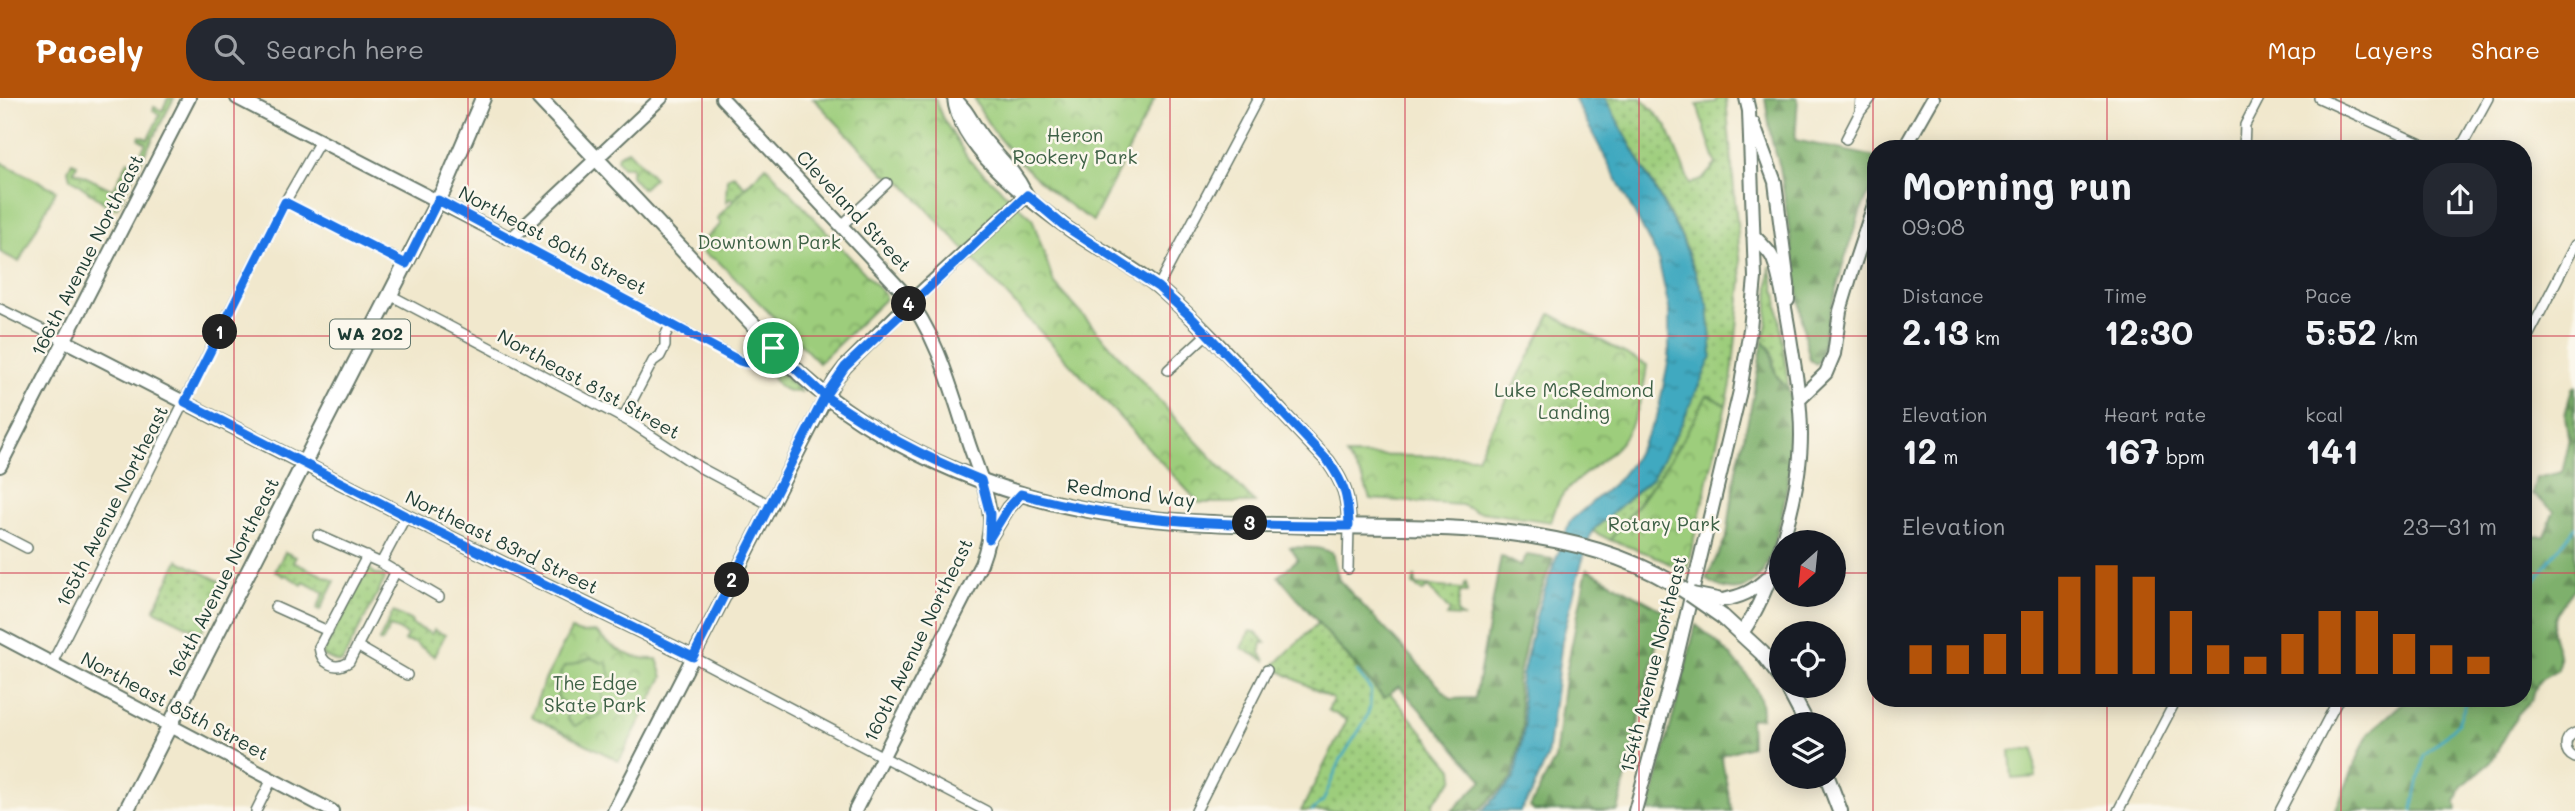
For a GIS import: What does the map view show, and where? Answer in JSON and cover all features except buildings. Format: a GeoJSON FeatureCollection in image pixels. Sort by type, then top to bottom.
{"type":"FeatureCollection","features":[{"type":"Feature","properties":{"kind":"main road","name":"164th Avenue Northeast"},"geometry":{"type":"LineString","coordinates":[[126,811],[406,264],[457,161],[483,98]]}},
{"type":"Feature","properties":{"kind":"main road","name":"Redmond Way"},"geometry":{"type":"LineString","coordinates":[[539,98],[773,348],[825,396],[891,438],[941,463],[1021,494],[1074,508],[1127,516],[1218,522],[1502,531],[1590,546],[1627,559],[1690,594],[1723,617],[1769,662]]}},
{"type":"Feature","properties":{"kind":"main road"},"geometry":{"type":"LineString","coordinates":[[1832,789],[1840,811]]}},
{"type":"Feature","properties":{"kind":"street","name":"166th Avenue Northeast"},"geometry":{"type":"LineString","coordinates":[[0,466],[189,98]]}},
{"type":"Feature","properties":{"kind":"street","name":"Northeast 80th Street"},"geometry":{"type":"LineString","coordinates":[[237,98],[438,200],[749,364],[759,362],[773,348]]}},
{"type":"Feature","properties":{"kind":"street"},"geometry":{"type":"LineString","coordinates":[[511,239],[661,98]]}},
{"type":"Feature","properties":{"kind":"street","name":"Cleveland Street"},"geometry":{"type":"LineString","coordinates":[[722,98],[842,225],[920,315],[937,352],[981,480]]}},
{"type":"Feature","properties":{"kind":"street"},"geometry":{"type":"LineString","coordinates":[[1158,287],[1258,98]]}},
{"type":"Feature","properties":{"kind":"street"},"geometry":{"type":"LineString","coordinates":[[1746,98],[1775,182],[1788,284],[1787,318]]}},
{"type":"Feature","properties":{"kind":"street"},"geometry":{"type":"LineString","coordinates":[[1860,112],[1861,98]]}},
{"type":"Feature","properties":{"kind":"street"},"geometry":{"type":"LineString","coordinates":[[1846,139],[1860,112],[1871,98]]}},
{"type":"Feature","properties":{"kind":"street"},"geometry":{"type":"LineString","coordinates":[[1909,140],[1933,98]]}},
{"type":"Feature","properties":{"kind":"street"},"geometry":{"type":"LineString","coordinates":[[2244,140],[2245,125],[2259,98]]}},
{"type":"Feature","properties":{"kind":"street"},"geometry":{"type":"LineString","coordinates":[[2319,98],[2412,140]]}},
{"type":"Feature","properties":{"kind":"street"},"geometry":{"type":"LineString","coordinates":[[2465,140],[2488,98]]}},
{"type":"Feature","properties":{"kind":"street"},"geometry":{"type":"LineString","coordinates":[[954,99],[954,112],[974,145],[1009,183],[1063,225],[1158,287],[1207,334],[1328,461],[1341,479],[1347,497],[1348,569]]}},
{"type":"Feature","properties":{"kind":"street","name":"154th Avenue Northeast"},"geometry":{"type":"LineString","coordinates":[[1635,811],[1675,664],[1740,391],[1754,283],[1749,111]]}},
{"type":"Feature","properties":{"kind":"street","name":"165th Avenue Northeast"},"geometry":{"type":"LineString","coordinates":[[52,663],[285,202],[320,141]]}},
{"type":"Feature","properties":{"kind":"street"},"geometry":{"type":"LineString","coordinates":[[842,225],[887,183]]}},
{"type":"Feature","properties":{"kind":"street"},"geometry":{"type":"LineString","coordinates":[[614,811],[825,396],[845,367],[1027,195]]}},
{"type":"Feature","properties":{"kind":"street"},"geometry":{"type":"LineString","coordinates":[[285,202],[406,264]]}},
{"type":"Feature","properties":{"kind":"street"},"geometry":{"type":"LineString","coordinates":[[1799,399],[1826,373],[1833,354],[1840,311],[1867,226]]}},
{"type":"Feature","properties":{"kind":"street"},"geometry":{"type":"LineString","coordinates":[[1753,235],[1772,256],[1787,318],[1799,399],[1799,464],[1784,530]]}},
{"type":"Feature","properties":{"kind":"street"},"geometry":{"type":"LineString","coordinates":[[2532,328],[2575,245]]}},
{"type":"Feature","properties":{"kind":"street","name":"Northeast 81st Street"},"geometry":{"type":"LineString","coordinates":[[390,295],[623,418],[699,467],[770,505]]}},
{"type":"Feature","properties":{"kind":"street","name":"Northeast 83rd Street"},"geometry":{"type":"LineString","coordinates":[[0,309],[406,516],[693,657],[986,811]]}},
{"type":"Feature","properties":{"kind":"street"},"geometry":{"type":"LineString","coordinates":[[623,418],[653,361],[660,356],[671,324]]}},
{"type":"Feature","properties":{"kind":"street"},"geometry":{"type":"LineString","coordinates":[[1168,370],[1207,334]]}},
{"type":"Feature","properties":{"kind":"street","name":"160th Avenue Northeast"},"geometry":{"type":"LineString","coordinates":[[855,811],[981,564],[989,539],[990,514],[981,480]]}},
{"type":"Feature","properties":{"kind":"street"},"geometry":{"type":"LineString","coordinates":[[989,539],[1008,508],[1021,494]]}},
{"type":"Feature","properties":{"kind":"street"},"geometry":{"type":"LineString","coordinates":[[381,563],[406,516]]}},
{"type":"Feature","properties":{"kind":"street"},"geometry":{"type":"LineString","coordinates":[[0,534],[27,548]]}},
{"type":"Feature","properties":{"kind":"street"},"geometry":{"type":"LineString","coordinates":[[318,535],[409,577],[413,583],[439,597]]}},
{"type":"Feature","properties":{"kind":"street"},"geometry":{"type":"LineString","coordinates":[[367,556],[319,647],[325,662],[334,667],[349,662],[396,571]]}},
{"type":"Feature","properties":{"kind":"street"},"geometry":{"type":"LineString","coordinates":[[1690,594],[1722,600],[1738,597],[1757,588],[1769,575]]}},
{"type":"Feature","properties":{"kind":"street"},"geometry":{"type":"LineString","coordinates":[[1741,633],[1755,613],[1769,579]]}},
{"type":"Feature","properties":{"kind":"street"},"geometry":{"type":"LineString","coordinates":[[275,607],[328,631]]}},
{"type":"Feature","properties":{"kind":"street","name":"Northeast 85th Street"},"geometry":{"type":"LineString","coordinates":[[0,636],[332,811]]}},
{"type":"Feature","properties":{"kind":"street"},"geometry":{"type":"LineString","coordinates":[[357,646],[407,675]]}},
{"type":"Feature","properties":{"kind":"street"},"geometry":{"type":"LineString","coordinates":[[1196,811],[1267,670]]}},
{"type":"Feature","properties":{"kind":"street"},"geometry":{"type":"LineString","coordinates":[[2118,811],[2172,707]]}},
{"type":"Feature","properties":{"kind":"street"},"geometry":{"type":"LineString","coordinates":[[2280,811],[2334,707]]}},
{"type":"Feature","properties":{"kind":"street"},"geometry":{"type":"LineString","coordinates":[[2575,733],[2568,737],[2565,744],[2568,753],[2575,758]]}},
{"type":"Feature","properties":{"kind":"street"},"geometry":{"type":"LineString","coordinates":[[256,811],[272,779]]}},
{"type":"Feature","properties":{"kind":"green space"},"geometry":{"type":"Polygon","coordinates":[[[168,98],[174,98],[117,207],[111,208],[70,178],[68,170],[72,162],[77,164],[74,171],[113,190],[128,161],[135,164],[146,143],[139,139],[140,136],[148,139],[160,115],[153,111],[154,107],[162,111],[168,98]]]}},
{"type":"Feature","properties":{"kind":"green space"},"geometry":{"type":"Polygon","coordinates":[[[813,98],[935,98],[942,117],[969,160],[1032,218],[1054,283],[1255,503],[1199,503],[902,182],[885,174],[813,98]]]}},
{"type":"Feature","properties":{"kind":"green space","name":"Heron Rookery Park"},"geometry":{"type":"Polygon","coordinates":[[[974,98],[1155,98],[1093,221],[1059,197],[1025,167],[996,134],[974,98]]]}},
{"type":"Feature","properties":{"kind":"green space"},"geometry":{"type":"Polygon","coordinates":[[[1605,98],[1642,98],[1666,125],[1690,184],[1702,180],[1716,164],[1697,105],[1716,102],[1716,98],[1726,98],[1742,280],[1731,385],[1726,405],[1707,396],[1650,488],[1610,540],[1592,531],[1652,478],[1681,425],[1712,356],[1708,305],[1682,237],[1605,98]]]}},
{"type":"Feature","properties":{"kind":"green space"},"geometry":{"type":"Polygon","coordinates":[[[1765,98],[1798,98],[1795,140],[1867,155],[1867,197],[1843,264],[1820,360],[1816,364],[1810,360],[1804,333],[1780,167],[1771,138],[1765,98]]]}},
{"type":"Feature","properties":{"kind":"green space"},"geometry":{"type":"Polygon","coordinates":[[[628,150],[654,178],[642,189],[631,176],[631,167],[622,167],[617,160],[618,155],[628,150]]]}},
{"type":"Feature","properties":{"kind":"green space"},"geometry":{"type":"Polygon","coordinates":[[[0,162],[56,190],[19,262],[0,252],[0,162]]]}},
{"type":"Feature","properties":{"kind":"green space","name":"Downtown Park"},"geometry":{"type":"Polygon","coordinates":[[[766,166],[885,295],[884,300],[819,363],[718,261],[697,246],[721,224],[717,218],[766,166]]]}},
{"type":"Feature","properties":{"kind":"green space"},"geometry":{"type":"Polygon","coordinates":[[[734,175],[745,187],[753,179],[756,181],[732,205],[734,202],[731,198],[726,202],[727,178],[734,175]]]}},
{"type":"Feature","properties":{"kind":"green space"},"geometry":{"type":"Polygon","coordinates":[[[1770,266],[1789,391],[1776,374],[1771,349],[1763,341],[1767,323],[1770,266]]]}},
{"type":"Feature","properties":{"kind":"green space","name":"Luke McRedmond Landing"},"geometry":{"type":"Polygon","coordinates":[[[1551,314],[1647,365],[1639,405],[1627,434],[1614,449],[1567,489],[1558,502],[1551,522],[1475,511],[1462,505],[1370,499],[1363,479],[1346,455],[1477,457],[1551,314]]]}},
{"type":"Feature","properties":{"kind":"green space"},"geometry":{"type":"Polygon","coordinates":[[[1763,341],[1770,349],[1776,375],[1789,392],[1792,408],[1791,458],[1778,530],[1769,530],[1769,557],[1766,565],[1752,583],[1746,587],[1732,589],[1706,579],[1727,536],[1736,470],[1763,341]]]}},
{"type":"Feature","properties":{"kind":"green space"},"geometry":{"type":"Polygon","coordinates":[[[772,365],[801,392],[789,391],[779,386],[772,372],[772,365]]]}},
{"type":"Feature","properties":{"kind":"green space"},"geometry":{"type":"Polygon","coordinates":[[[2575,386],[2575,588],[2560,608],[2553,626],[2559,656],[2558,669],[2539,680],[2532,698],[2532,537],[2544,536],[2554,511],[2532,494],[2536,478],[2562,472],[2569,443],[2565,415],[2572,388],[2575,386]]]}},
{"type":"Feature","properties":{"kind":"green space","name":"Rotary Park"},"geometry":{"type":"Polygon","coordinates":[[[1707,395],[1726,405],[1686,572],[1652,555],[1610,540],[1663,470],[1707,395]]]}},
{"type":"Feature","properties":{"kind":"green space"},"geometry":{"type":"Polygon","coordinates":[[[1290,547],[1317,548],[1332,552],[1339,580],[1451,699],[1475,698],[1501,556],[1520,566],[1527,555],[1553,559],[1534,609],[1517,683],[1523,725],[1512,778],[1478,811],[1452,811],[1483,780],[1399,686],[1384,698],[1278,576],[1298,559],[1290,547]]]}},
{"type":"Feature","properties":{"kind":"green space"},"geometry":{"type":"Polygon","coordinates":[[[285,552],[296,557],[293,562],[335,581],[320,610],[317,609],[324,593],[275,571],[285,552]]]}},
{"type":"Feature","properties":{"kind":"green space"},"geometry":{"type":"Polygon","coordinates":[[[178,560],[225,584],[201,633],[154,610],[178,560]]]}},
{"type":"Feature","properties":{"kind":"green space"},"geometry":{"type":"Polygon","coordinates":[[[368,567],[375,574],[385,576],[385,579],[342,662],[339,663],[324,656],[323,652],[368,567]]]}},
{"type":"Feature","properties":{"kind":"green space"},"geometry":{"type":"Polygon","coordinates":[[[1587,569],[1664,611],[1618,811],[1534,811],[1530,807],[1555,759],[1565,678],[1587,569]]]}},
{"type":"Feature","properties":{"kind":"green space"},"geometry":{"type":"Polygon","coordinates":[[[1415,576],[1416,585],[1463,589],[1466,582],[1467,592],[1460,592],[1457,613],[1462,617],[1447,616],[1450,611],[1428,587],[1423,591],[1413,585],[1415,576]]]}},
{"type":"Feature","properties":{"kind":"green space"},"geometry":{"type":"Polygon","coordinates":[[[393,612],[432,634],[434,630],[445,635],[434,656],[415,643],[404,641],[407,636],[390,627],[382,642],[379,641],[393,612]]]}},
{"type":"Feature","properties":{"kind":"green space"},"geometry":{"type":"Polygon","coordinates":[[[1318,623],[1383,698],[1390,693],[1453,769],[1454,778],[1433,803],[1433,811],[1301,811],[1347,720],[1328,710],[1333,699],[1272,667],[1318,623]]]}},
{"type":"Feature","properties":{"kind":"green space"},"geometry":{"type":"Polygon","coordinates":[[[1696,625],[1723,648],[1747,675],[1760,698],[1762,718],[1750,719],[1751,746],[1721,755],[1732,811],[1649,811],[1696,625]]]}},
{"type":"Feature","properties":{"kind":"green space","name":"The Edge Skate Park"},"geometry":{"type":"Polygon","coordinates":[[[571,630],[581,633],[596,632],[624,653],[639,658],[657,659],[663,677],[619,761],[531,716],[544,682],[571,630]]]}},
{"type":"Feature","properties":{"kind":"green space"},"geometry":{"type":"Polygon","coordinates":[[[1250,631],[1255,632],[1266,643],[1262,643],[1260,653],[1266,661],[1241,648],[1250,631]]]}},
{"type":"Feature","properties":{"kind":"green space"},"geometry":{"type":"Polygon","coordinates":[[[591,658],[603,663],[606,661],[612,680],[608,687],[601,690],[604,706],[601,713],[594,719],[588,718],[575,726],[567,719],[569,707],[558,698],[557,686],[562,679],[560,674],[564,667],[591,658]]]}},
{"type":"Feature","properties":{"kind":"green space"},"geometry":{"type":"Polygon","coordinates":[[[2398,707],[2524,707],[2491,762],[2461,787],[2456,803],[2457,811],[2335,811],[2368,734],[2398,707]]]}},
{"type":"Feature","properties":{"kind":"green space"},"geometry":{"type":"Polygon","coordinates":[[[2034,749],[2036,777],[2012,779],[2010,751],[2034,749]]]}},
{"type":"Feature","properties":{"kind":"water"},"geometry":{"type":"Polygon","coordinates":[[[1574,98],[1605,98],[1681,237],[1708,305],[1712,356],[1681,425],[1652,478],[1592,531],[1562,641],[1547,758],[1531,795],[1520,811],[1482,811],[1514,779],[1525,725],[1520,684],[1538,608],[1570,521],[1618,480],[1632,462],[1657,417],[1669,358],[1669,309],[1658,258],[1574,98]]]}},
{"type":"Feature","properties":{"kind":"waterway"},"geometry":{"type":"LineString","coordinates":[[2532,586],[2575,527]]}},
{"type":"Feature","properties":{"kind":"waterway"},"geometry":{"type":"LineString","coordinates":[[1312,811],[1323,801],[1341,759],[1365,721],[1370,707],[1371,690],[1357,672]]}},
{"type":"Feature","properties":{"kind":"waterway"},"geometry":{"type":"LineString","coordinates":[[2412,811],[2424,756],[2458,723],[2464,707]]}},
{"type":"Feature","properties":{"kind":"route"},"geometry":{"type":"LineString","coordinates":[[773,348],[757,363],[740,361],[438,200],[406,264],[285,202],[185,402],[406,516],[693,657],[825,396],[891,438],[981,480],[990,514],[989,539],[1014,499],[1021,494],[1074,508],[1127,516],[1349,526],[1346,490],[1328,461],[1194,320],[1158,287],[1063,225],[1027,195],[902,310],[845,367],[825,396],[773,348]]}}]}
